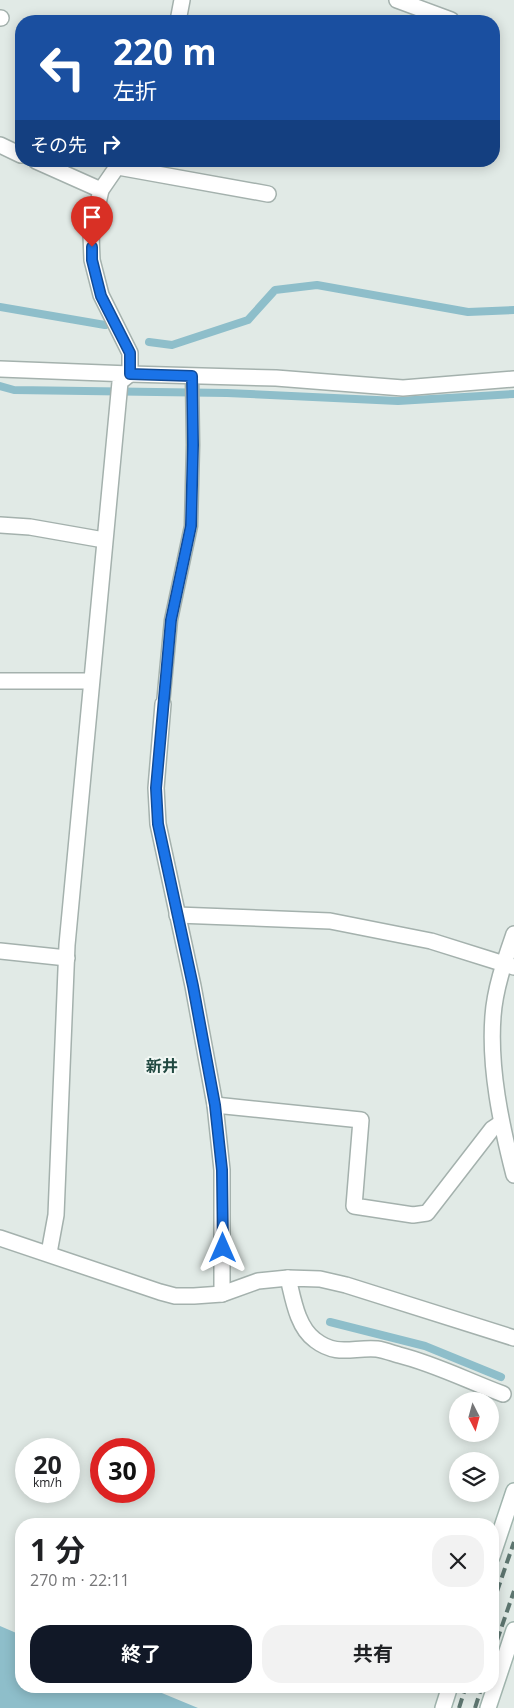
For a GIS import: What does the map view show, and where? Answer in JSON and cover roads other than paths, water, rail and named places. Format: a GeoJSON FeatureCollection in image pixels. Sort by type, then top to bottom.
{"type":"FeatureCollection","features":[{"type":"Feature","properties":{"kind":"street"},"geometry":{"type":"LineString","coordinates":[[179,15],[182,0]]}},
{"type":"Feature","properties":{"kind":"street"},"geometry":{"type":"LineString","coordinates":[[397,0],[438,15]]}},
{"type":"Feature","properties":{"kind":"street"},"geometry":{"type":"LineString","coordinates":[[0,146],[15,152]]}},
{"type":"Feature","properties":{"kind":"street"},"geometry":{"type":"LineString","coordinates":[[49,167],[101,190]]}},
{"type":"Feature","properties":{"kind":"street"},"geometry":{"type":"LineString","coordinates":[[49,1253],[56,1215],[67,958],[91,681],[116,412],[130,353],[101,296],[92,260],[91,234],[101,190],[118,167]]}},
{"type":"Feature","properties":{"kind":"street"},"geometry":{"type":"LineString","coordinates":[[135,167],[268,194]]}},
{"type":"Feature","properties":{"kind":"street"},"geometry":{"type":"LineString","coordinates":[[0,369],[125,378],[192,380],[276,378],[403,388],[514,379]]}},
{"type":"Feature","properties":{"kind":"street"},"geometry":{"type":"LineString","coordinates":[[0,525],[30,527],[104,540]]}},
{"type":"Feature","properties":{"kind":"street"},"geometry":{"type":"LineString","coordinates":[[0,681],[91,681]]}},
{"type":"Feature","properties":{"kind":"street"},"geometry":{"type":"LineString","coordinates":[[163,704],[156,788],[158,824],[193,986],[215,1105],[222,1170],[222,1294]]}},
{"type":"Feature","properties":{"kind":"street"},"geometry":{"type":"LineString","coordinates":[[178,915],[330,921],[431,941],[509,965]]}},
{"type":"Feature","properties":{"kind":"street"},"geometry":{"type":"LineString","coordinates":[[514,934],[509,965],[493,1014],[492,1044],[501,1123],[514,1175]]}},
{"type":"Feature","properties":{"kind":"street"},"geometry":{"type":"LineString","coordinates":[[0,951],[67,958]]}},
{"type":"Feature","properties":{"kind":"street"},"geometry":{"type":"LineString","coordinates":[[215,1105],[361,1120],[354,1206],[413,1215],[426,1213],[492,1129],[501,1123]]}},
{"type":"Feature","properties":{"kind":"street"},"geometry":{"type":"LineString","coordinates":[[0,1238],[175,1296],[222,1294],[258,1282],[288,1278],[320,1279],[346,1285],[514,1338]]}},
{"type":"Feature","properties":{"kind":"street"},"geometry":{"type":"LineString","coordinates":[[288,1278],[294,1306],[301,1322],[314,1339],[331,1349],[351,1351],[378,1349],[412,1358],[503,1394]]}},
{"type":"Feature","properties":{"kind":"street"},"geometry":{"type":"LineString","coordinates":[[499,1535],[514,1491]]}},
{"type":"Feature","properties":{"kind":"street"},"geometry":{"type":"LineString","coordinates":[[499,1675],[514,1630]]}},
{"type":"Feature","properties":{"kind":"street"},"geometry":{"type":"LineString","coordinates":[[442,1708],[447,1693]]}},
{"type":"Feature","properties":{"kind":"street"},"geometry":{"type":"LineString","coordinates":[[488,1708],[493,1693]]}},
{"type":"Feature","properties":{"kind":"lane"},"geometry":{"type":"LineString","coordinates":[[163,704],[171,620],[191,526],[192,380]]}},
{"type":"Feature","properties":{"kind":"water"},"geometry":{"type":"Polygon","coordinates":[[[0,1626],[15,1632],[15,1693],[162,1693],[198,1708],[0,1708],[0,1626]]]}},
{"type":"Feature","properties":{"kind":"waterway"},"geometry":{"type":"LineString","coordinates":[[149,342],[172,345],[248,320],[275,290],[317,285],[468,312],[514,310]]}},
{"type":"Feature","properties":{"kind":"waterway"},"geometry":{"type":"LineString","coordinates":[[0,307],[105,325]]}},
{"type":"Feature","properties":{"kind":"waterway"},"geometry":{"type":"LineString","coordinates":[[0,386],[14,390],[227,393],[398,401],[514,394]]}},
{"type":"Feature","properties":{"kind":"waterway"},"geometry":{"type":"LineString","coordinates":[[330,1322],[425,1346],[501,1377]]}},
{"type":"Feature","properties":{"kind":"railway"},"geometry":{"type":"LineString","coordinates":[[499,1586],[514,1542]]}},
{"type":"Feature","properties":{"kind":"railway"},"geometry":{"type":"LineString","coordinates":[[499,1635],[514,1591]]}},
{"type":"Feature","properties":{"kind":"railway"},"geometry":{"type":"LineString","coordinates":[[459,1708],[464,1693]]}},
{"type":"Feature","properties":{"kind":"railway"},"geometry":{"type":"LineString","coordinates":[[475,1708],[480,1693]]}},
{"type":"Feature","properties":{"kind":"district","name":"新井"},"geometry":{"type":"Point","coordinates":[162,1066]}}]}
